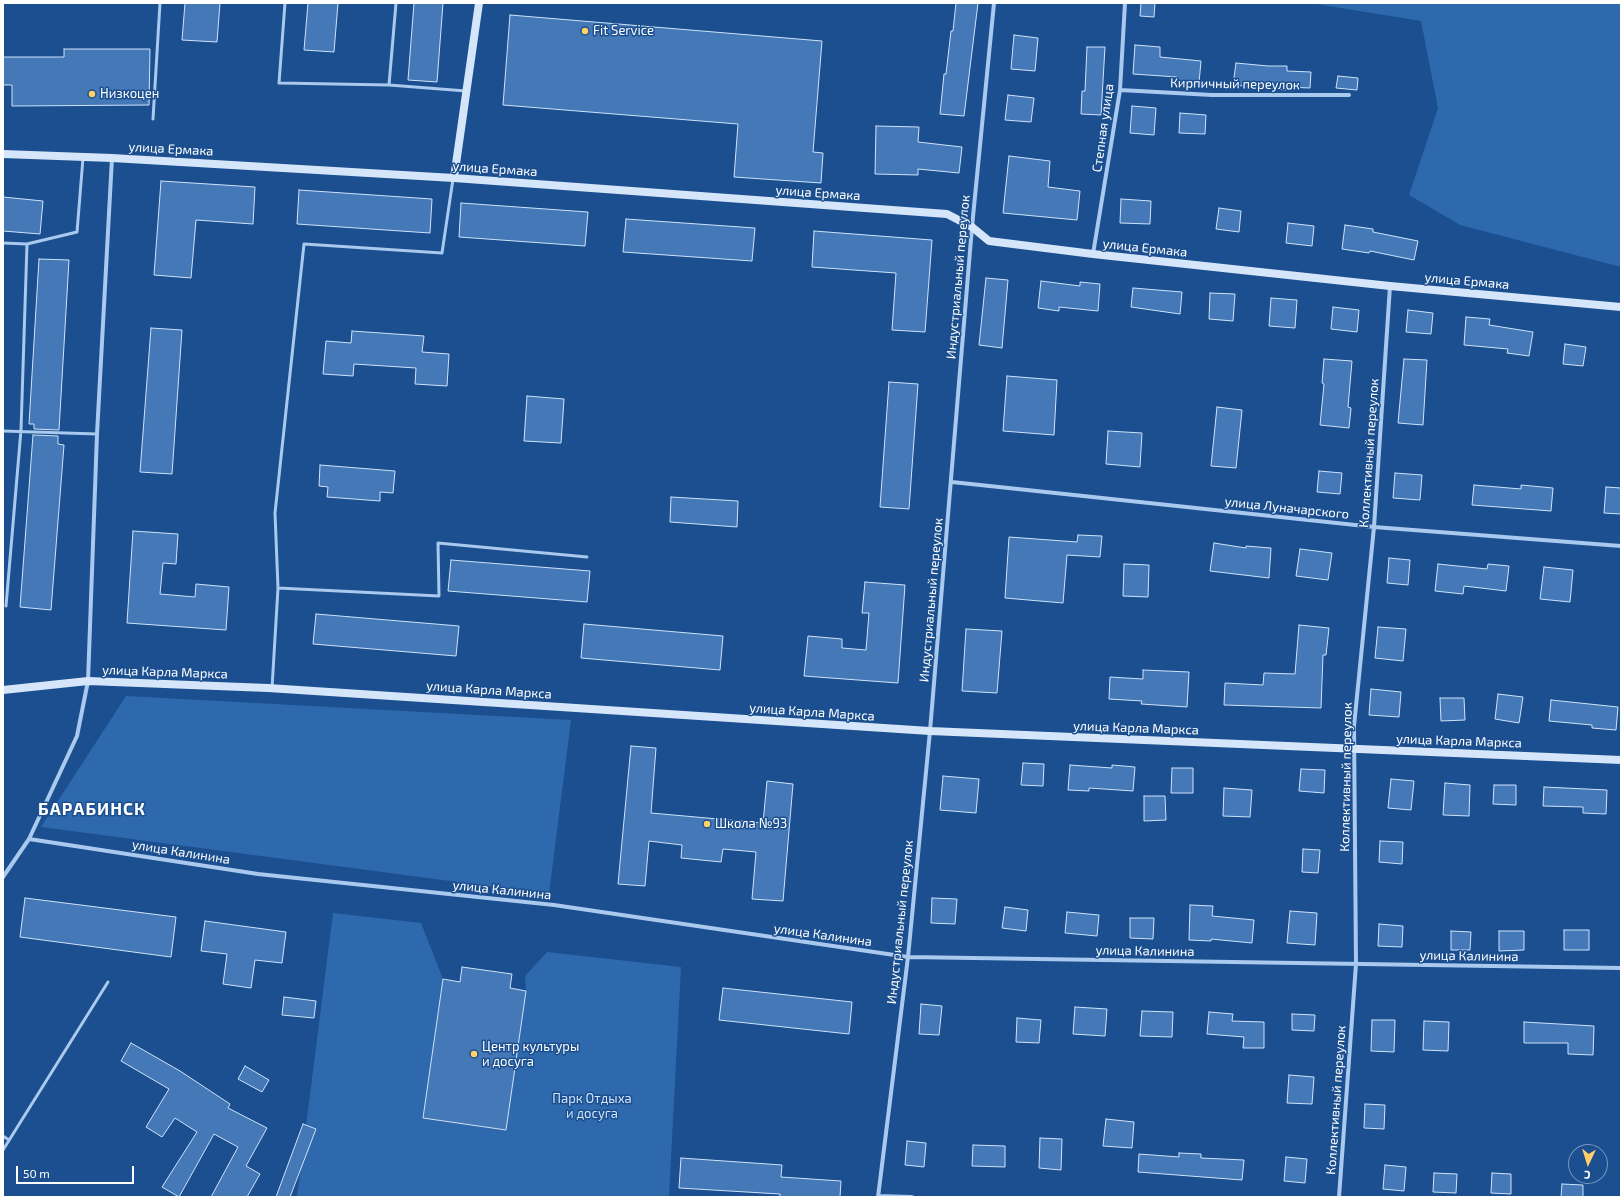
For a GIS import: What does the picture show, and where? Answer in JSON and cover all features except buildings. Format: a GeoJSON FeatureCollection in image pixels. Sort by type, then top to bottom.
{"type":"FeatureCollection","features":[{"type":"Feature","properties":{"kind":"street"},"geometry":{"type":"LineString","coordinates":[[454,178],[479,3]]}},
{"type":"Feature","properties":{"kind":"street","name":"Индустриальный переулок"},"geometry":{"type":"LineString","coordinates":[[878,1196],[908,957],[930,732],[952,482],[972,227],[994,3]]}},
{"type":"Feature","properties":{"kind":"street","name":"Степная улица"},"geometry":{"type":"LineString","coordinates":[[1093,254],[1120,90],[1125,3]]}},
{"type":"Feature","properties":{"kind":"street","name":"Кирпичный переулок"},"geometry":{"type":"LineString","coordinates":[[1120,90],[1212,95],[1349,95]]}},
{"type":"Feature","properties":{"kind":"street","name":"улица Ермака"},"geometry":{"type":"LineString","coordinates":[[3,154],[112,158],[454,178],[947,214],[972,227],[989,241],[1093,254],[1390,286],[1621,307]]}},
{"type":"Feature","properties":{"kind":"street"},"geometry":{"type":"LineString","coordinates":[[3,877],[29,839],[77,736],[88,681],[97,434],[112,158]]}},
{"type":"Feature","properties":{"kind":"street","name":"Коллективный переулок"},"geometry":{"type":"LineString","coordinates":[[1339,1197],[1356,964],[1354,726],[1374,527],[1390,286]]}},
{"type":"Feature","properties":{"kind":"street","name":"улица Луначарского"},"geometry":{"type":"LineString","coordinates":[[952,482],[1374,527],[1621,546]]}},
{"type":"Feature","properties":{"kind":"street","name":"улица Карла Маркса"},"geometry":{"type":"LineString","coordinates":[[3,690],[88,681],[272,688],[930,732],[1621,760]]}},
{"type":"Feature","properties":{"kind":"street","name":"улица Калинина"},"geometry":{"type":"LineString","coordinates":[[29,839],[258,874],[554,905],[908,957],[1621,968]]}},
{"type":"Feature","properties":{"kind":"street"},"geometry":{"type":"LineString","coordinates":[[878,1196],[912,1197]]}},
{"type":"Feature","properties":{"kind":"lane"},"geometry":{"type":"LineString","coordinates":[[153,119],[160,3]]}},
{"type":"Feature","properties":{"kind":"lane"},"geometry":{"type":"LineString","coordinates":[[285,3],[278,83],[389,85],[466,91]]}},
{"type":"Feature","properties":{"kind":"lane"},"geometry":{"type":"LineString","coordinates":[[389,85],[396,3]]}},
{"type":"Feature","properties":{"kind":"lane"},"geometry":{"type":"LineString","coordinates":[[3,243],[27,244],[77,232],[83,157]]}},
{"type":"Feature","properties":{"kind":"lane"},"geometry":{"type":"LineString","coordinates":[[272,688],[278,588],[275,513],[304,244],[442,253],[454,178]]}},
{"type":"Feature","properties":{"kind":"lane"},"geometry":{"type":"LineString","coordinates":[[6,606],[21,430],[27,244]]}},
{"type":"Feature","properties":{"kind":"lane"},"geometry":{"type":"LineString","coordinates":[[3,431],[21,430],[97,434]]}},
{"type":"Feature","properties":{"kind":"lane"},"geometry":{"type":"LineString","coordinates":[[278,588],[439,596],[438,544],[587,557]]}},
{"type":"Feature","properties":{"kind":"lane"},"geometry":{"type":"LineString","coordinates":[[3,1150],[108,982]]}},
{"type":"Feature","properties":{"kind":"lane"},"geometry":{"type":"LineString","coordinates":[[3,1136],[9,1140]]}},
{"type":"Feature","properties":{"kind":"green space"},"geometry":{"type":"Polygon","coordinates":[[[1310,3],[1621,3],[1621,267],[1460,225],[1409,195],[1438,108],[1421,21],[1310,3]]]}},
{"type":"Feature","properties":{"kind":"green space"},"geometry":{"type":"Polygon","coordinates":[[[126,696],[571,720],[549,894],[41,827],[126,696]]]}},
{"type":"Feature","properties":{"kind":"green space","name":"Парк Отдыха и досуга"},"geometry":{"type":"Polygon","coordinates":[[[333,913],[421,923],[443,979],[423,1118],[506,1130],[526,991],[525,976],[547,952],[681,967],[669,1197],[297,1197],[333,913]]]}},
{"type":"Feature","properties":{"kind":"place","name":"Fit Service"},"geometry":{"type":"Point","coordinates":[585,31]}},
{"type":"Feature","properties":{"kind":"place","name":"Низкоцен"},"geometry":{"type":"Point","coordinates":[92,94]}},
{"type":"Feature","properties":{"kind":"place","name":"Школа №93"},"geometry":{"type":"Point","coordinates":[707,824]}},
{"type":"Feature","properties":{"kind":"place","name":"Центр культуры и досуга"},"geometry":{"type":"Point","coordinates":[474,1054]}},
{"type":"Feature","properties":{"kind":"district","name":"БАРАБИНСК"},"geometry":{"type":"Point","coordinates":[92,809]}}]}
